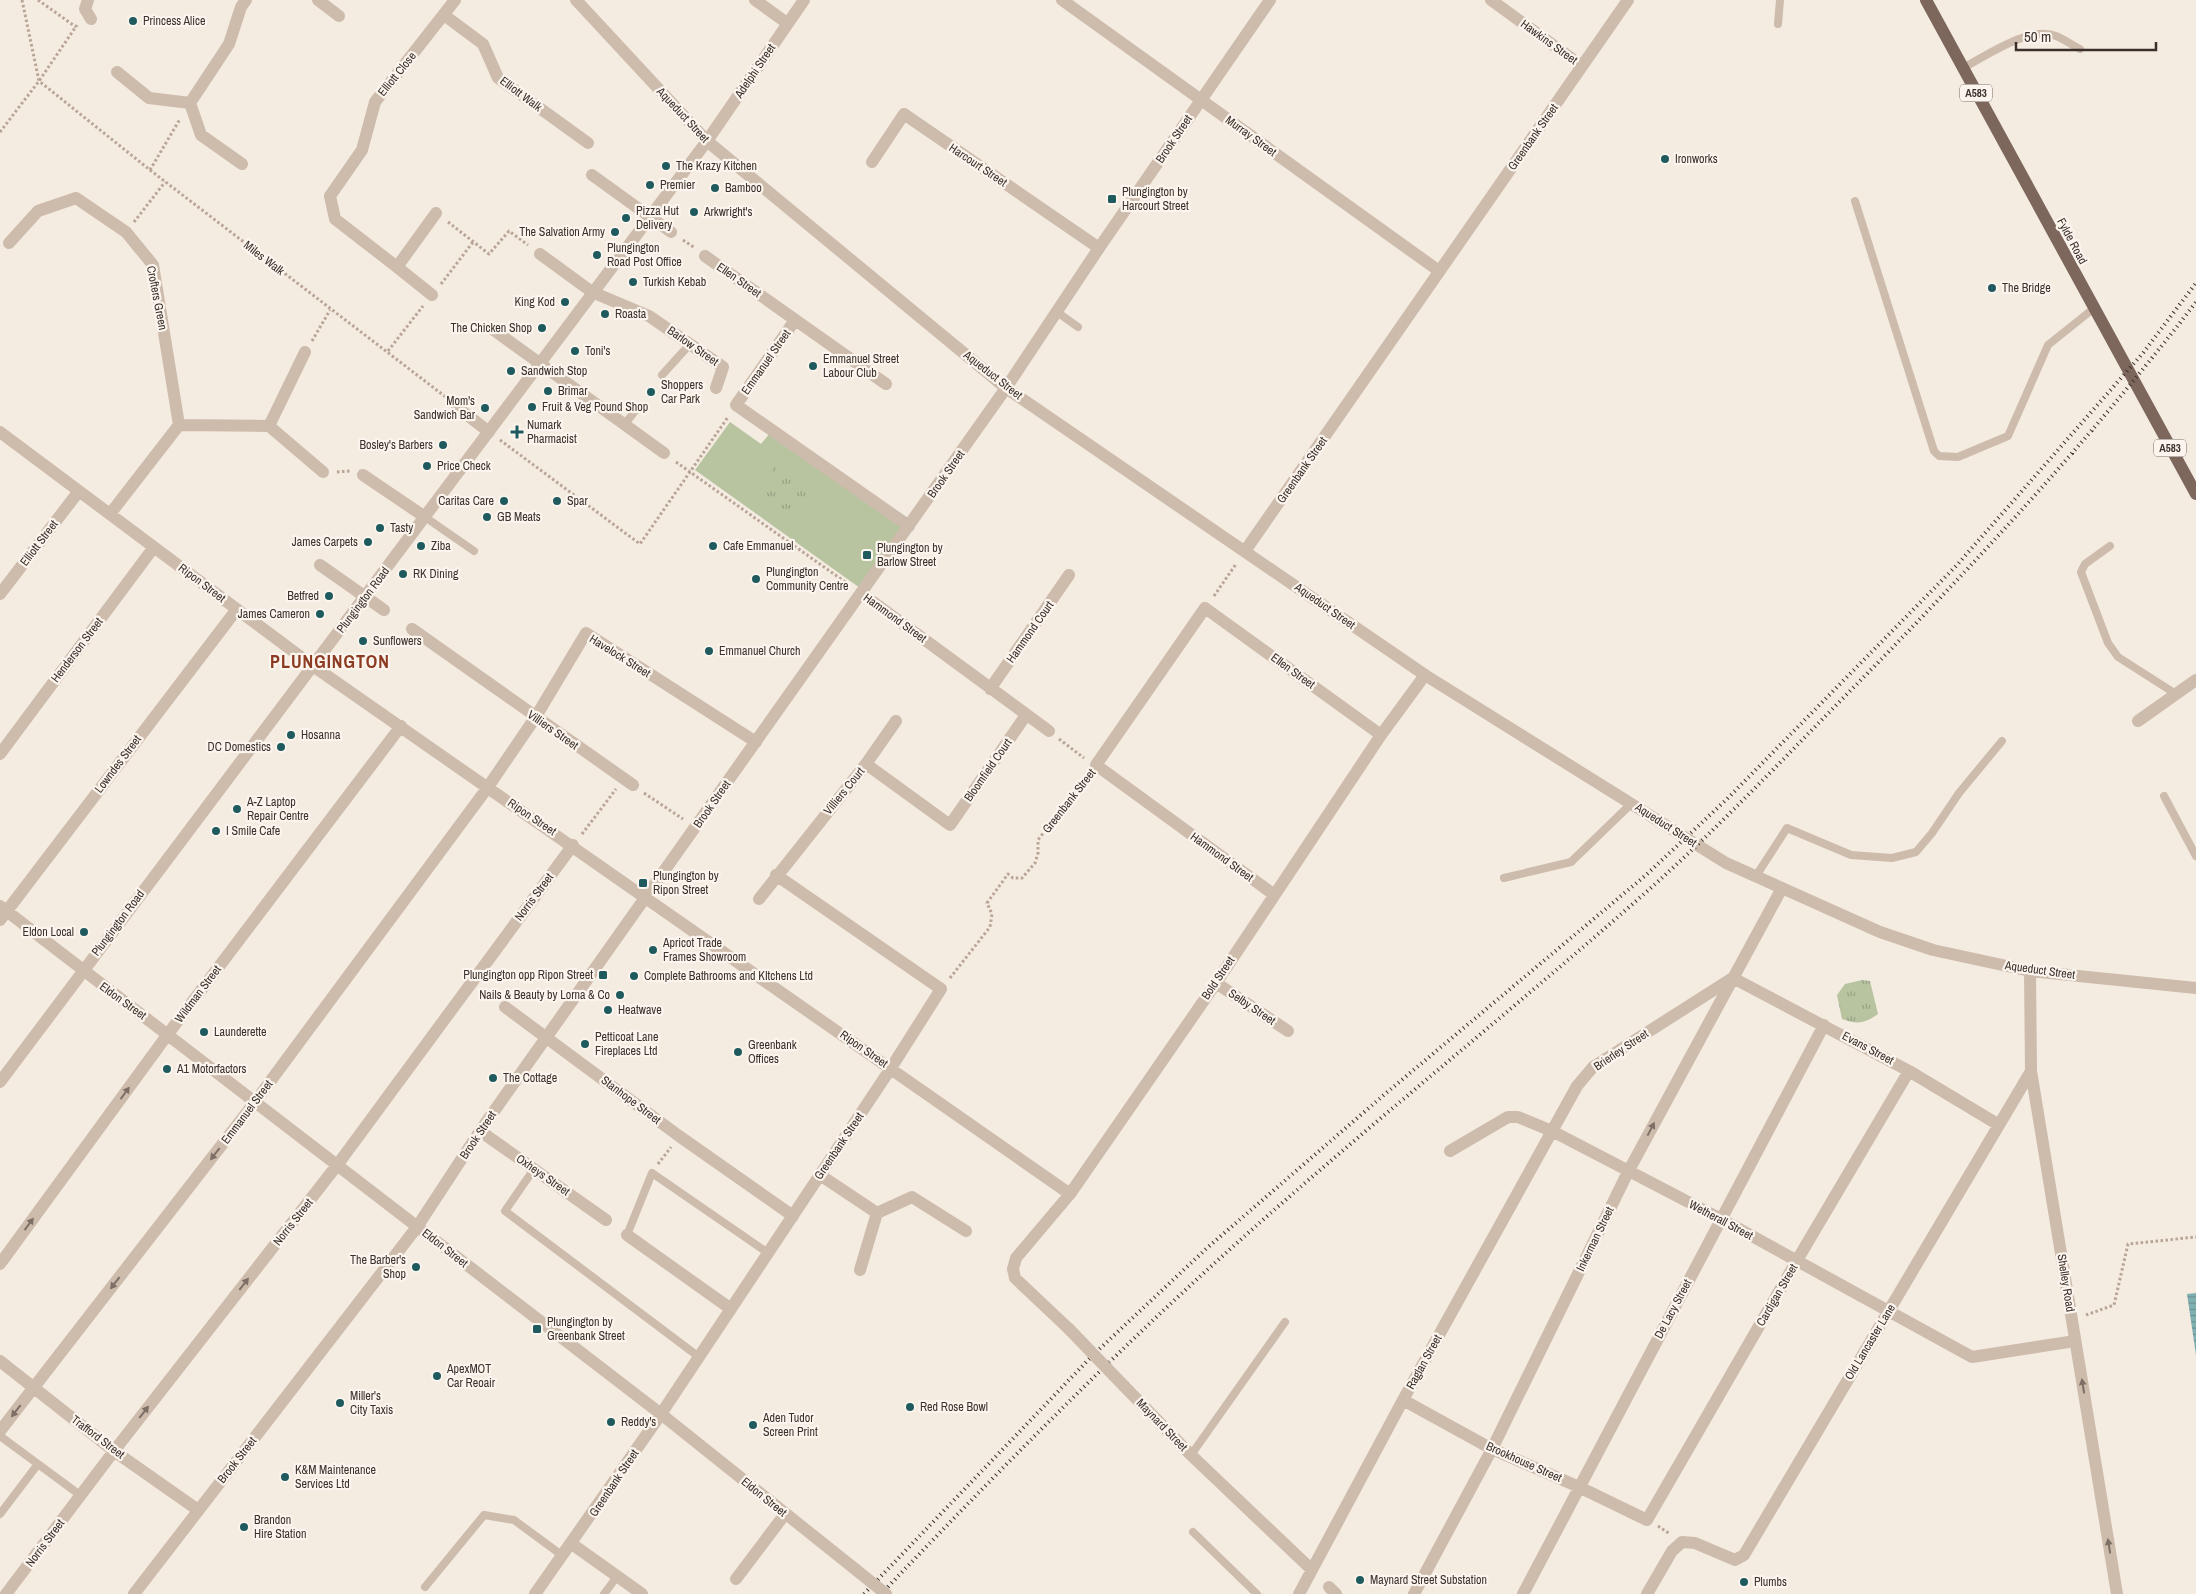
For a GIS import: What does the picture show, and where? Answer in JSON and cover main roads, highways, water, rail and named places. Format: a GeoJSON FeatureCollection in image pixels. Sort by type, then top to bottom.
{"type":"FeatureCollection","features":[{"type":"Feature","properties":{"kind":"main road","name":"Fylde Road"},"geometry":{"type":"LineString","coordinates":[[1926,0],[2093,310],[2196,494]]}},
{"type":"Feature","properties":{"kind":"water"},"geometry":{"type":"Polygon","coordinates":[[[2196,1293],[2196,1355],[2187,1294],[2196,1293]]]}},
{"type":"Feature","properties":{"kind":"railway"},"geometry":{"type":"LineString","coordinates":[[864,1594],[1092,1356],[1207,1248],[1385,1094],[1646,875],[1727,799],[1957,565],[2143,353],[2196,283]]}},
{"type":"Feature","properties":{"kind":"railway"},"geometry":{"type":"LineString","coordinates":[[881,1594],[1046,1424],[1173,1301],[1325,1166],[1653,886],[1729,814],[1896,644],[2030,501],[2115,403],[2196,302]]}},
{"type":"Feature","properties":{"kind":"place","name":"Princess Alice"},"geometry":{"type":"Point","coordinates":[133,21]}},
{"type":"Feature","properties":{"kind":"place","name":"Ironworks"},"geometry":{"type":"Point","coordinates":[1665,159]}},
{"type":"Feature","properties":{"kind":"place","name":"The Krazy Kitchen"},"geometry":{"type":"Point","coordinates":[666,166]}},
{"type":"Feature","properties":{"kind":"place","name":"Premier"},"geometry":{"type":"Point","coordinates":[650,185]}},
{"type":"Feature","properties":{"kind":"place","name":"Bamboo"},"geometry":{"type":"Point","coordinates":[715,188]}},
{"type":"Feature","properties":{"kind":"place","name":"Plungington by Harcourt Street"},"geometry":{"type":"Point","coordinates":[1112,199]}},
{"type":"Feature","properties":{"kind":"place","name":"Arkwright's"},"geometry":{"type":"Point","coordinates":[694,212]}},
{"type":"Feature","properties":{"kind":"place","name":"Pizza Hut Delivery"},"geometry":{"type":"Point","coordinates":[626,218]}},
{"type":"Feature","properties":{"kind":"place","name":"The Salvation Army"},"geometry":{"type":"Point","coordinates":[615,232]}},
{"type":"Feature","properties":{"kind":"place","name":"Plungington Road Post Office"},"geometry":{"type":"Point","coordinates":[597,255]}},
{"type":"Feature","properties":{"kind":"place","name":"Turkish Kebab"},"geometry":{"type":"Point","coordinates":[633,282]}},
{"type":"Feature","properties":{"kind":"place","name":"The Bridge"},"geometry":{"type":"Point","coordinates":[1992,288]}},
{"type":"Feature","properties":{"kind":"place","name":"King Kod"},"geometry":{"type":"Point","coordinates":[565,302]}},
{"type":"Feature","properties":{"kind":"place","name":"Roasta"},"geometry":{"type":"Point","coordinates":[605,314]}},
{"type":"Feature","properties":{"kind":"place","name":"The Chicken Shop"},"geometry":{"type":"Point","coordinates":[542,328]}},
{"type":"Feature","properties":{"kind":"place","name":"Toni's"},"geometry":{"type":"Point","coordinates":[575,351]}},
{"type":"Feature","properties":{"kind":"place","name":"Emmanuel Street Labour Club"},"geometry":{"type":"Point","coordinates":[813,366]}},
{"type":"Feature","properties":{"kind":"place","name":"Sandwich Stop"},"geometry":{"type":"Point","coordinates":[511,371]}},
{"type":"Feature","properties":{"kind":"place","name":"Brimar"},"geometry":{"type":"Point","coordinates":[548,391]}},
{"type":"Feature","properties":{"kind":"place","name":"Shoppers Car Park"},"geometry":{"type":"Point","coordinates":[651,392]}},
{"type":"Feature","properties":{"kind":"place","name":"Fruit & Veg Pound Shop"},"geometry":{"type":"Point","coordinates":[532,407]}},
{"type":"Feature","properties":{"kind":"place","name":"Mom's Sandwich Bar"},"geometry":{"type":"Point","coordinates":[485,408]}},
{"type":"Feature","properties":{"kind":"place","name":"Numark Pharmacist"},"geometry":{"type":"Point","coordinates":[517,432]}},
{"type":"Feature","properties":{"kind":"place","name":"Bosley's Barbers"},"geometry":{"type":"Point","coordinates":[443,445]}},
{"type":"Feature","properties":{"kind":"place","name":"Price Check"},"geometry":{"type":"Point","coordinates":[427,466]}},
{"type":"Feature","properties":{"kind":"place","name":"Caritas Care"},"geometry":{"type":"Point","coordinates":[504,501]}},
{"type":"Feature","properties":{"kind":"place","name":"Spar"},"geometry":{"type":"Point","coordinates":[557,501]}},
{"type":"Feature","properties":{"kind":"place","name":"GB Meats"},"geometry":{"type":"Point","coordinates":[487,517]}},
{"type":"Feature","properties":{"kind":"place","name":"Tasty"},"geometry":{"type":"Point","coordinates":[380,528]}},
{"type":"Feature","properties":{"kind":"place","name":"James Carpets"},"geometry":{"type":"Point","coordinates":[368,542]}},
{"type":"Feature","properties":{"kind":"place","name":"Ziba"},"geometry":{"type":"Point","coordinates":[421,546]}},
{"type":"Feature","properties":{"kind":"place","name":"Cafe Emmanuel"},"geometry":{"type":"Point","coordinates":[713,546]}},
{"type":"Feature","properties":{"kind":"place","name":"Plungington by Barlow Street"},"geometry":{"type":"Point","coordinates":[867,555]}},
{"type":"Feature","properties":{"kind":"place","name":"RK Dining"},"geometry":{"type":"Point","coordinates":[403,574]}},
{"type":"Feature","properties":{"kind":"place","name":"Plungington Community Centre"},"geometry":{"type":"Point","coordinates":[756,579]}},
{"type":"Feature","properties":{"kind":"place","name":"Betfred"},"geometry":{"type":"Point","coordinates":[329,596]}},
{"type":"Feature","properties":{"kind":"place","name":"James Cameron"},"geometry":{"type":"Point","coordinates":[320,614]}},
{"type":"Feature","properties":{"kind":"place","name":"Sunflowers"},"geometry":{"type":"Point","coordinates":[363,641]}},
{"type":"Feature","properties":{"kind":"place","name":"Emmanuel Church"},"geometry":{"type":"Point","coordinates":[709,651]}},
{"type":"Feature","properties":{"kind":"place","name":"Hosanna"},"geometry":{"type":"Point","coordinates":[291,735]}},
{"type":"Feature","properties":{"kind":"place","name":"DC Domestics"},"geometry":{"type":"Point","coordinates":[281,747]}},
{"type":"Feature","properties":{"kind":"place","name":"A-Z Laptop Repair Centre"},"geometry":{"type":"Point","coordinates":[237,809]}},
{"type":"Feature","properties":{"kind":"place","name":"I Smile Cafe"},"geometry":{"type":"Point","coordinates":[216,831]}},
{"type":"Feature","properties":{"kind":"place","name":"Plungington by Ripon Street"},"geometry":{"type":"Point","coordinates":[643,883]}},
{"type":"Feature","properties":{"kind":"place","name":"Eldon Local"},"geometry":{"type":"Point","coordinates":[84,932]}},
{"type":"Feature","properties":{"kind":"place","name":"Apricot Trade Frames Showroom"},"geometry":{"type":"Point","coordinates":[653,950]}},
{"type":"Feature","properties":{"kind":"place","name":"Plungington opp Ripon Street"},"geometry":{"type":"Point","coordinates":[603,975]}},
{"type":"Feature","properties":{"kind":"place","name":"Complete Bathrooms and KItchens Ltd"},"geometry":{"type":"Point","coordinates":[634,976]}},
{"type":"Feature","properties":{"kind":"place","name":"Nails & Beauty by Lorna & Co"},"geometry":{"type":"Point","coordinates":[620,995]}},
{"type":"Feature","properties":{"kind":"place","name":"Heatwave"},"geometry":{"type":"Point","coordinates":[608,1010]}},
{"type":"Feature","properties":{"kind":"place","name":"Launderette"},"geometry":{"type":"Point","coordinates":[204,1032]}},
{"type":"Feature","properties":{"kind":"place","name":"Petticoat Lane Fireplaces Ltd"},"geometry":{"type":"Point","coordinates":[585,1044]}},
{"type":"Feature","properties":{"kind":"place","name":"Greenbank Offices"},"geometry":{"type":"Point","coordinates":[738,1052]}},
{"type":"Feature","properties":{"kind":"place","name":"A1 Motorfactors"},"geometry":{"type":"Point","coordinates":[167,1069]}},
{"type":"Feature","properties":{"kind":"place","name":"The Cottage"},"geometry":{"type":"Point","coordinates":[493,1078]}},
{"type":"Feature","properties":{"kind":"place","name":"The Barber's Shop"},"geometry":{"type":"Point","coordinates":[416,1267]}},
{"type":"Feature","properties":{"kind":"place","name":"Plungington by Greenbank Street"},"geometry":{"type":"Point","coordinates":[537,1329]}},
{"type":"Feature","properties":{"kind":"place","name":"ApexMOT Car Reoair"},"geometry":{"type":"Point","coordinates":[437,1376]}},
{"type":"Feature","properties":{"kind":"place","name":"Miller's City Taxis"},"geometry":{"type":"Point","coordinates":[340,1403]}},
{"type":"Feature","properties":{"kind":"place","name":"Red Rose Bowl"},"geometry":{"type":"Point","coordinates":[910,1407]}},
{"type":"Feature","properties":{"kind":"place","name":"Reddy's"},"geometry":{"type":"Point","coordinates":[611,1422]}},
{"type":"Feature","properties":{"kind":"place","name":"Aden Tudor Screen Print"},"geometry":{"type":"Point","coordinates":[753,1425]}},
{"type":"Feature","properties":{"kind":"place","name":"K&M Maintenance Services Ltd"},"geometry":{"type":"Point","coordinates":[285,1477]}},
{"type":"Feature","properties":{"kind":"place","name":"Brandon Hire Station"},"geometry":{"type":"Point","coordinates":[244,1527]}},
{"type":"Feature","properties":{"kind":"place","name":"Maynard Street Substation"},"geometry":{"type":"Point","coordinates":[1360,1580]}},
{"type":"Feature","properties":{"kind":"place","name":"Plumbs"},"geometry":{"type":"Point","coordinates":[1744,1582]}},
{"type":"Feature","properties":{"kind":"district","name":"PLUNGINGTON"},"geometry":{"type":"Point","coordinates":[330,662]}}]}
